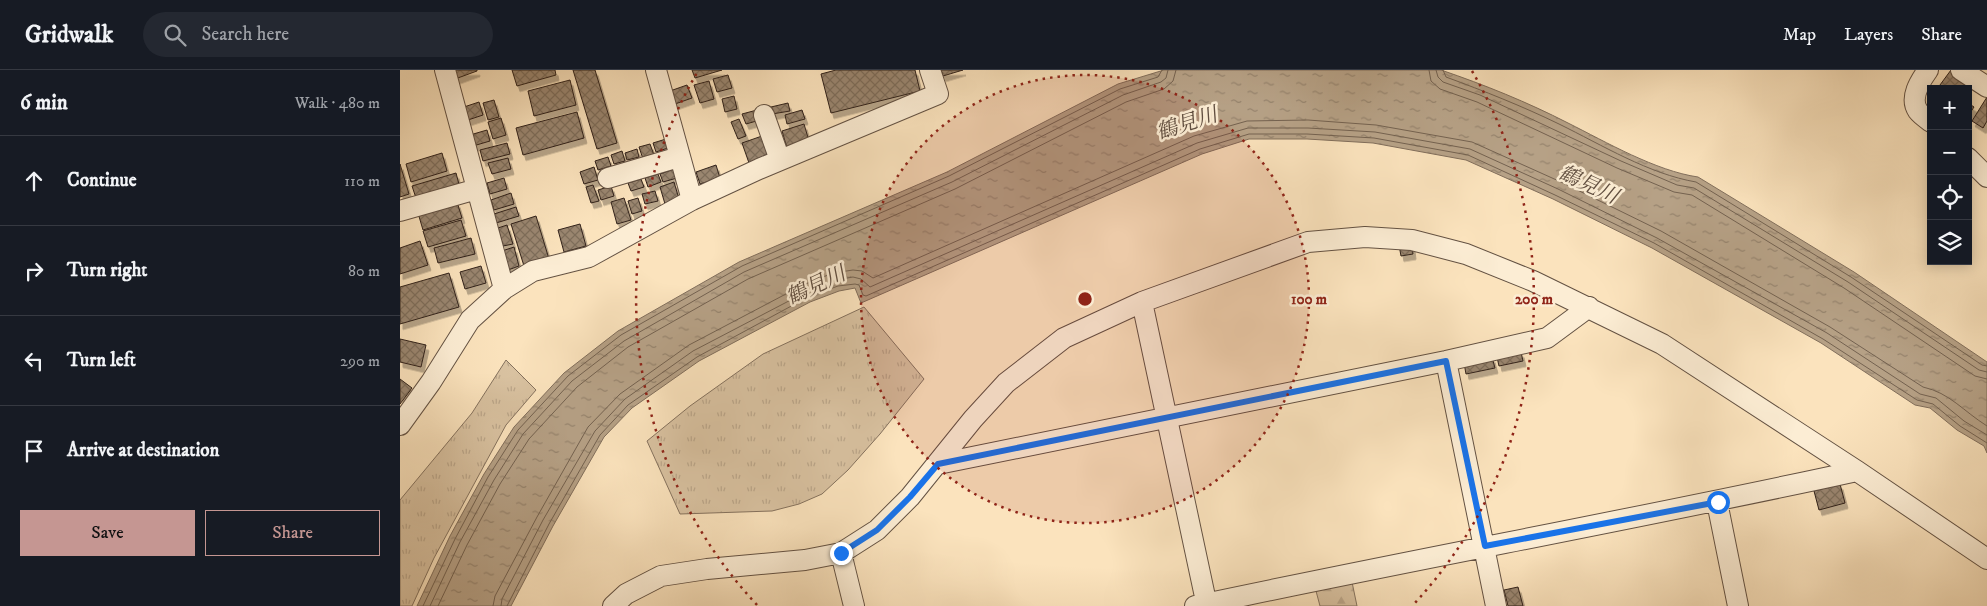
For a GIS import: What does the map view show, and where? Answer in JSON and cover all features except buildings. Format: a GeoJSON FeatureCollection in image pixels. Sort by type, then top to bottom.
{"type":"FeatureCollection","features":[{"type":"Feature","properties":{"kind":"street"},"geometry":{"type":"LineString","coordinates":[[445,70],[504,289]]}},
{"type":"Feature","properties":{"kind":"street"},"geometry":{"type":"LineString","coordinates":[[656,70],[692,200]]}},
{"type":"Feature","properties":{"kind":"street"},"geometry":{"type":"LineString","coordinates":[[400,425],[431,382],[470,320],[504,289],[533,271],[588,257],[692,200],[780,160],[938,94],[930,70]]}},
{"type":"Feature","properties":{"kind":"street"},"geometry":{"type":"LineString","coordinates":[[1927,119],[1917,111],[1914,96],[1919,83],[1928,70]]}},
{"type":"Feature","properties":{"kind":"street"},"geometry":{"type":"LineString","coordinates":[[1961,70],[1987,87]]}},
{"type":"Feature","properties":{"kind":"street"},"geometry":{"type":"LineString","coordinates":[[764,114],[780,160]]}},
{"type":"Feature","properties":{"kind":"street"},"geometry":{"type":"LineString","coordinates":[[615,181],[679,157]]}},
{"type":"Feature","properties":{"kind":"street"},"geometry":{"type":"LineString","coordinates":[[1972,162],[1987,177]]}},
{"type":"Feature","properties":{"kind":"street"},"geometry":{"type":"LineString","coordinates":[[400,211],[477,188]]}},
{"type":"Feature","properties":{"kind":"street"},"geometry":{"type":"LineString","coordinates":[[614,606],[626,594],[661,576],[707,569],[805,560],[841,553],[877,530],[910,497],[973,419],[1006,384],[1064,338],[1142,302],[1308,242],[1365,237],[1412,240],[1466,254],[1533,281],[1662,344],[1857,471],[1987,559]]}},
{"type":"Feature","properties":{"kind":"street"},"geometry":{"type":"LineString","coordinates":[[1142,302],[1203,605],[1485,546],[1718,502],[1857,471]]}},
{"type":"Feature","properties":{"kind":"street"},"geometry":{"type":"LineString","coordinates":[[938,464],[1446,361],[1547,338],[1589,307]]}},
{"type":"Feature","properties":{"kind":"street"},"geometry":{"type":"LineString","coordinates":[[1446,361],[1496,606]]}},
{"type":"Feature","properties":{"kind":"street"},"geometry":{"type":"LineString","coordinates":[[1718,502],[1738,606]]}},
{"type":"Feature","properties":{"kind":"street"},"geometry":{"type":"LineString","coordinates":[[841,553],[854,606]]}},
{"type":"Feature","properties":{"kind":"green space"},"geometry":{"type":"Polygon","coordinates":[[[864,307],[924,379],[848,470],[822,494],[799,504],[772,511],[680,514],[647,441],[690,406],[763,354],[864,307]]]}},
{"type":"Feature","properties":{"kind":"green space"},"geometry":{"type":"Polygon","coordinates":[[[506,360],[536,390],[506,425],[434,558],[412,606],[400,606],[400,500],[472,413],[506,360]]]}},
{"type":"Feature","properties":{"kind":"green space"},"geometry":{"type":"Polygon","coordinates":[[[1352,582],[1357,606],[1320,606],[1316,591],[1352,582]]]}},
{"type":"Feature","properties":{"kind":"water","name":"鶴見川"},"geometry":{"type":"Polygon","coordinates":[[[1164,70],[1441,70],[1490,88],[1553,115],[1648,162],[1665,169],[1698,177],[1854,272],[1987,362],[1987,453],[1984,446],[1957,430],[1930,408],[1915,405],[1821,343],[1652,248],[1553,199],[1466,160],[1373,143],[1307,139],[1249,139],[1202,154],[861,303],[855,288],[839,291],[810,302],[699,361],[632,408],[604,437],[553,526],[511,606],[417,606],[450,536],[484,474],[514,427],[564,373],[618,331],[739,262],[947,172],[1118,84],[1164,70]]]}},
{"type":"Feature","properties":{"kind":"route"},"geometry":{"type":"LineString","coordinates":[[841,553],[877,530],[910,497],[938,464],[1446,361],[1485,546],[1718,502]]}}]}
